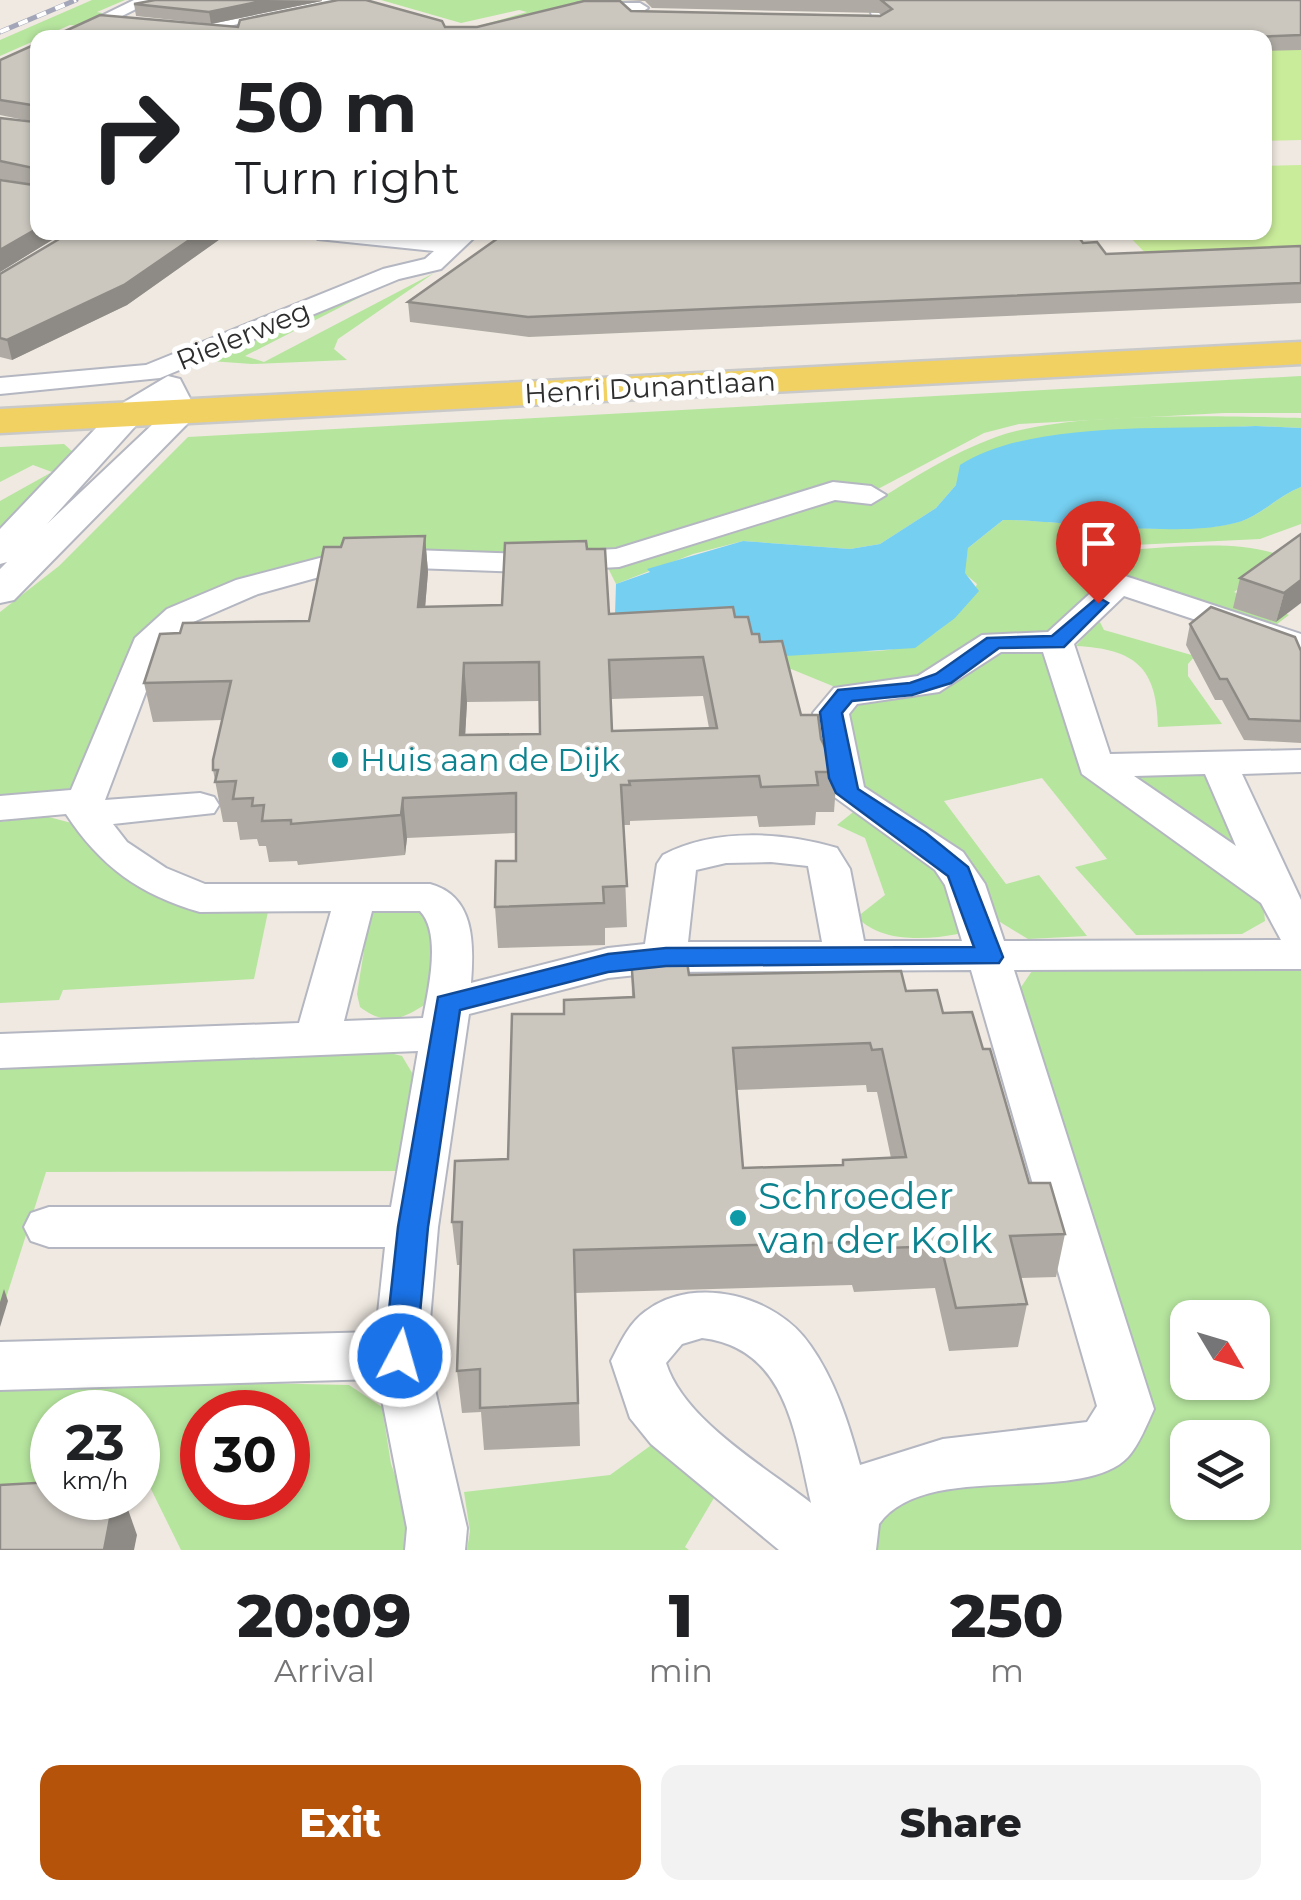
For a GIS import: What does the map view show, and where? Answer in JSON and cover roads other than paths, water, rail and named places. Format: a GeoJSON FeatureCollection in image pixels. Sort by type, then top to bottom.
{"type":"FeatureCollection","features":[{"type":"Feature","properties":{"kind":"main road","name":"Henri Dunantlaan"},"geometry":{"type":"LineString","coordinates":[[0,421],[128,414],[174,399],[699,367],[1301,338]]}},
{"type":"Feature","properties":{"kind":"main road","name":"Henri Dunantlaan"},"geometry":{"type":"LineString","coordinates":[[0,395],[174,399],[1301,353]]}},
{"type":"Feature","properties":{"kind":"street"},"geometry":{"type":"LineString","coordinates":[[80,30],[146,0]]}},
{"type":"Feature","properties":{"kind":"street"},"geometry":{"type":"LineString","coordinates":[[196,29],[332,0]]}},
{"type":"Feature","properties":{"kind":"street"},"geometry":{"type":"LineString","coordinates":[[875,0],[876,27]]}},
{"type":"Feature","properties":{"kind":"street"},"geometry":{"type":"LineString","coordinates":[[243,30],[356,2]]}},
{"type":"Feature","properties":{"kind":"street"},"geometry":{"type":"LineString","coordinates":[[556,14],[590,6],[637,14]]}},
{"type":"Feature","properties":{"kind":"street"},"geometry":{"type":"LineString","coordinates":[[101,20],[138,24]]}},
{"type":"Feature","properties":{"kind":"street"},"geometry":{"type":"LineString","coordinates":[[176,27],[200,30]]}},
{"type":"Feature","properties":{"kind":"street"},"geometry":{"type":"LineString","coordinates":[[462,240],[490,244]]}},
{"type":"Feature","properties":{"kind":"street","name":"Rielerweg"},"geometry":{"type":"LineString","coordinates":[[0,386],[151,372],[390,274],[432,264],[462,240]]}},
{"type":"Feature","properties":{"kind":"street"},"geometry":{"type":"LineString","coordinates":[[0,591],[174,399]]}},
{"type":"Feature","properties":{"kind":"street"},"geometry":{"type":"LineString","coordinates":[[0,552],[128,414]]}},
{"type":"Feature","properties":{"kind":"street"},"geometry":{"type":"LineString","coordinates":[[86,808],[147,645],[179,616],[232,593],[358,557],[528,563],[619,558],[833,490],[871,494]]}},
{"type":"Feature","properties":{"kind":"street"},"geometry":{"type":"LineString","coordinates":[[839,1542],[863,1496],[895,1476],[1089,1449],[1107,1440],[1126,1409],[990,957],[959,872],[918,838],[848,793],[841,778],[831,712],[846,695],[912,689],[944,678],[994,642],[1057,642],[1119,584],[1301,645]]}},
{"type":"Feature","properties":{"kind":"street"},"geometry":{"type":"LineString","coordinates":[[1057,642],[1095,766],[1277,894]]}},
{"type":"Feature","properties":{"kind":"street"},"geometry":{"type":"LineString","coordinates":[[1095,766],[1301,761]]}},
{"type":"Feature","properties":{"kind":"street"},"geometry":{"type":"LineString","coordinates":[[1220,764],[1277,894],[1301,938]]}},
{"type":"Feature","properties":{"kind":"street"},"geometry":{"type":"LineString","coordinates":[[0,808],[200,805]]}},
{"type":"Feature","properties":{"kind":"street"},"geometry":{"type":"LineString","coordinates":[[86,808],[113,851],[152,876],[200,898],[412,895],[442,904],[451,918],[444,1019],[413,1227],[400,1356],[436,1528],[435,1550]]}},
{"type":"Feature","properties":{"kind":"street"},"geometry":{"type":"LineString","coordinates":[[666,957],[677,864],[699,852],[794,851],[824,858],[830,869],[844,953]]}},
{"type":"Feature","properties":{"kind":"street"},"geometry":{"type":"LineString","coordinates":[[317,1039],[356,898]]}},
{"type":"Feature","properties":{"kind":"street"},"geometry":{"type":"LineString","coordinates":[[0,1051],[317,1039],[444,1019],[608,963],[666,957],[844,953],[990,957],[1301,954]]}},
{"type":"Feature","properties":{"kind":"street"},"geometry":{"type":"LineString","coordinates":[[49,1227],[413,1227]]}},
{"type":"Feature","properties":{"kind":"street"},"geometry":{"type":"LineString","coordinates":[[0,1366],[400,1356]]}},
{"type":"Feature","properties":{"kind":"water"},"geometry":{"type":"Polygon","coordinates":[[[1301,428],[1301,487],[1249,518],[1227,525],[1165,529],[1003,520],[968,548],[965,573],[979,591],[955,618],[915,648],[786,656],[780,641],[614,646],[616,584],[650,572],[647,569],[743,541],[850,549],[880,544],[936,508],[956,485],[960,465],[989,451],[1024,440],[1103,430],[1301,428]]]}},
{"type":"Feature","properties":{"kind":"railway"},"geometry":{"type":"LineString","coordinates":[[0,32],[76,0]]}},
{"type":"Feature","properties":{"kind":"place","name":"Huis aan de Dijk"},"geometry":{"type":"Point","coordinates":[340,760]}},
{"type":"Feature","properties":{"kind":"place","name":"Schroeder van der Kolk"},"geometry":{"type":"Point","coordinates":[738,1218]}}]}
